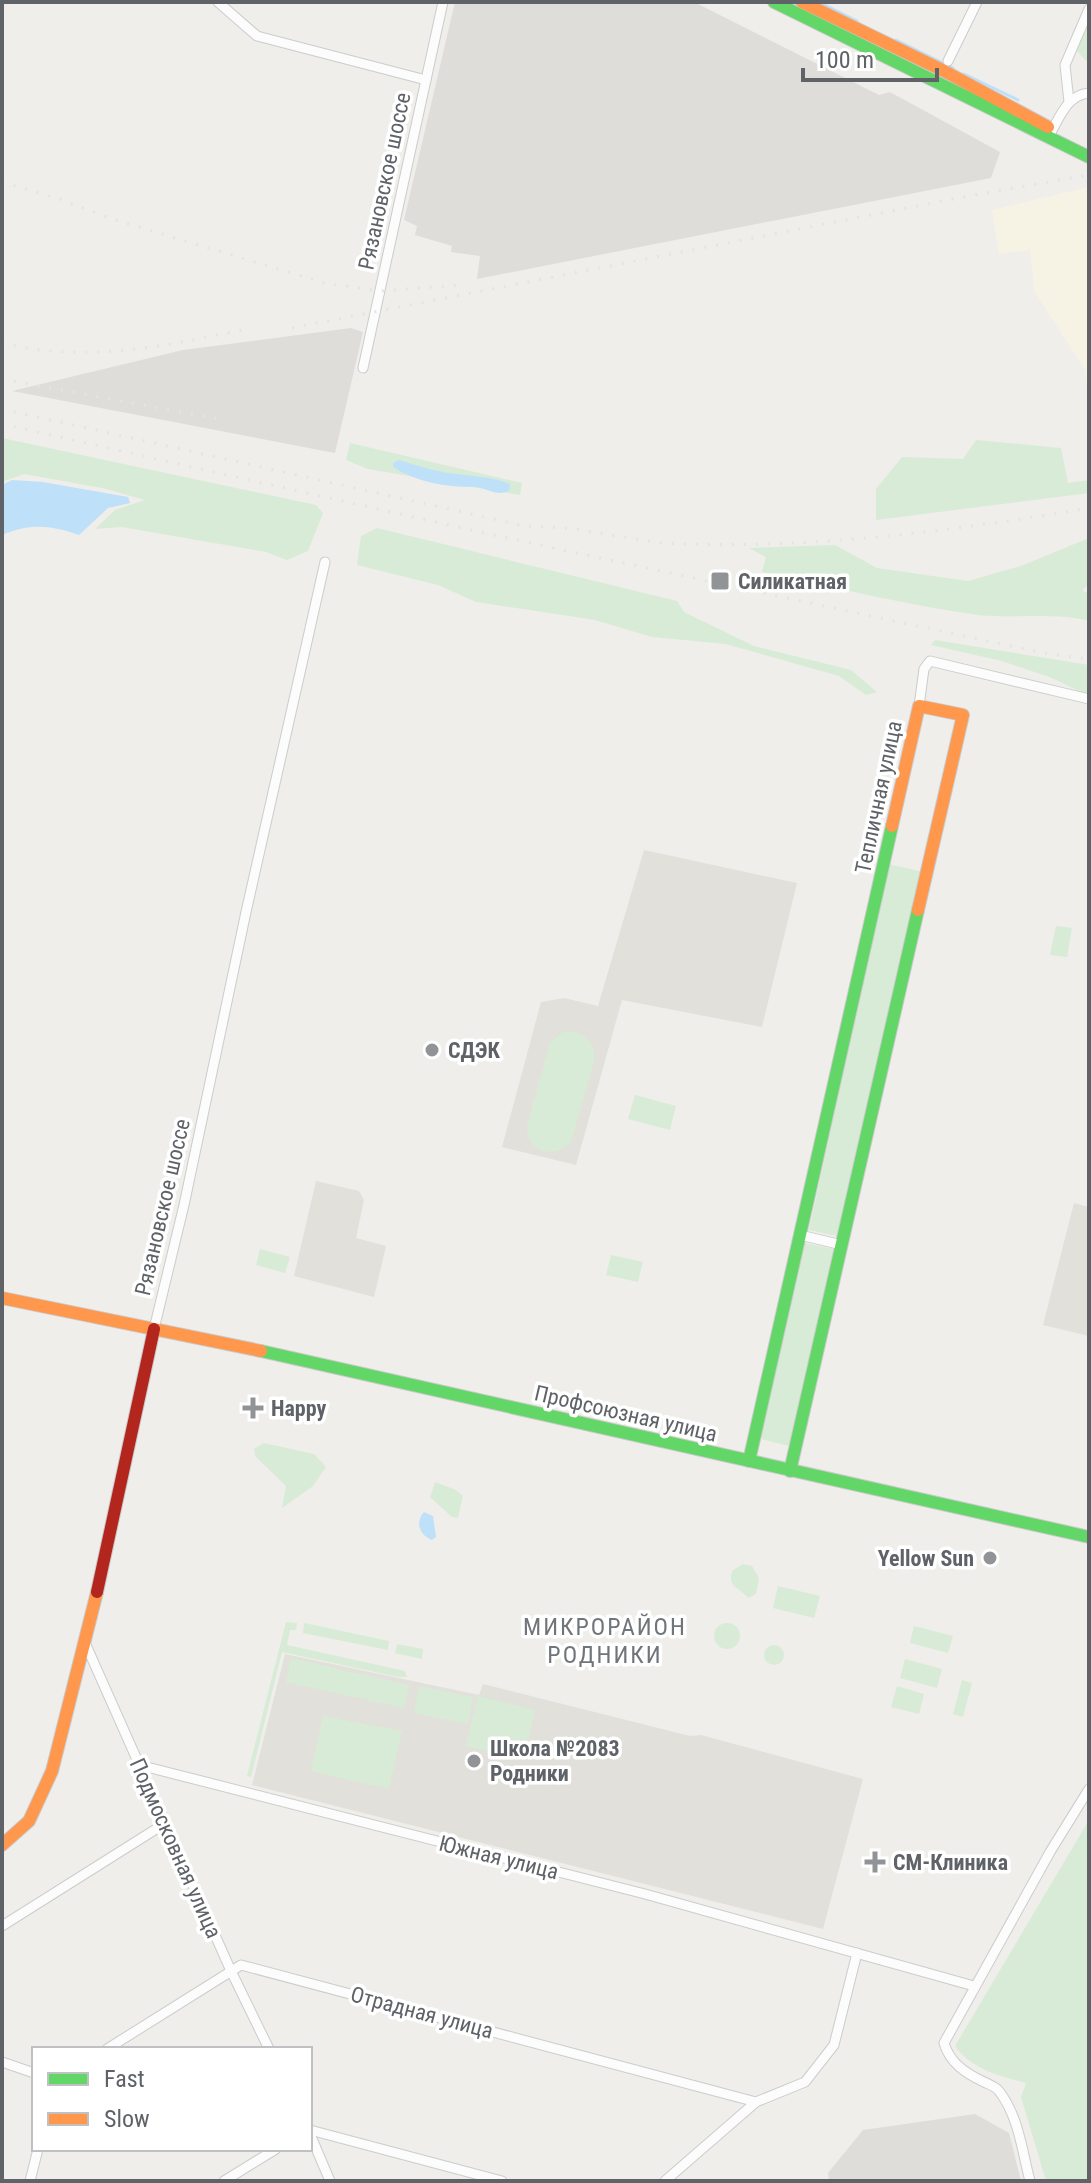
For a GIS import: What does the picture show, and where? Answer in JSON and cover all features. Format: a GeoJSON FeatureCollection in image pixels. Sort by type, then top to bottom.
{"type":"FeatureCollection","features":[{"type":"Feature","properties":{"kind":"main road"},"geometry":{"type":"LineString","coordinates":[[774,2],[1051,133],[1089,147]]}},
{"type":"Feature","properties":{"kind":"main road"},"geometry":{"type":"LineString","coordinates":[[802,2],[944,71],[1089,157]]}},
{"type":"Feature","properties":{"kind":"main road","name":"Тепличная улица"},"geometry":{"type":"LineString","coordinates":[[749,1461],[919,706],[963,715],[790,1471]]}},
{"type":"Feature","properties":{"kind":"main road","name":"Профсоюзная улица"},"geometry":{"type":"LineString","coordinates":[[2,1298],[351,1370],[1089,1537]]}},
{"type":"Feature","properties":{"kind":"main road","name":"Рязановское шоссе"},"geometry":{"type":"LineString","coordinates":[[2,1845],[29,1821],[52,1771],[86,1645],[154,1329]]}},
{"type":"Feature","properties":{"kind":"street"},"geometry":{"type":"LineString","coordinates":[[218,2],[257,36],[426,80]]}},
{"type":"Feature","properties":{"kind":"street","name":"Рязановское шоссе"},"geometry":{"type":"LineString","coordinates":[[363,368],[443,2]]}},
{"type":"Feature","properties":{"kind":"street"},"geometry":{"type":"LineString","coordinates":[[948,61],[977,2]]}},
{"type":"Feature","properties":{"kind":"street"},"geometry":{"type":"LineString","coordinates":[[1069,102],[1065,65],[1089,9]]}},
{"type":"Feature","properties":{"kind":"street"},"geometry":{"type":"LineString","coordinates":[[1051,133],[1069,102],[1081,93],[1089,93]]}},
{"type":"Feature","properties":{"kind":"street","name":"Рязановское шоссе"},"geometry":{"type":"LineString","coordinates":[[154,1329],[325,562]]}},
{"type":"Feature","properties":{"kind":"street"},"geometry":{"type":"LineString","coordinates":[[919,706],[924,669],[930,661],[1089,699]]}},
{"type":"Feature","properties":{"kind":"street"},"geometry":{"type":"LineString","coordinates":[[800,1235],[842,1245]]}},
{"type":"Feature","properties":{"kind":"street","name":"Подмосковная улица"},"geometry":{"type":"LineString","coordinates":[[86,1645],[164,1824],[268,2047]]}},
{"type":"Feature","properties":{"kind":"street","name":"Южная улица"},"geometry":{"type":"LineString","coordinates":[[139,1765],[631,1890],[974,1986]]}},
{"type":"Feature","properties":{"kind":"street"},"geometry":{"type":"LineString","coordinates":[[1030,2181],[1008,2105],[997,2088],[955,2064],[948,2056],[944,2043],[1089,1789]]}},
{"type":"Feature","properties":{"kind":"street"},"geometry":{"type":"LineString","coordinates":[[2,1926],[164,1824]]}},
{"type":"Feature","properties":{"kind":"street"},"geometry":{"type":"LineString","coordinates":[[665,2181],[756,2102],[805,2082],[834,2045],[857,1953]]}},
{"type":"Feature","properties":{"kind":"street","name":"Отрадная улица"},"geometry":{"type":"LineString","coordinates":[[231,1971],[241,1965],[255,1967],[756,2102]]}},
{"type":"Feature","properties":{"kind":"street"},"geometry":{"type":"LineString","coordinates":[[110,2047],[231,1971]]}},
{"type":"Feature","properties":{"kind":"street"},"geometry":{"type":"LineString","coordinates":[[2,2062],[32,2072]]}},
{"type":"Feature","properties":{"kind":"street"},"geometry":{"type":"LineString","coordinates":[[312,2133],[502,2181]]}},
{"type":"Feature","properties":{"kind":"street"},"geometry":{"type":"LineString","coordinates":[[312,2137],[330,2181]]}},
{"type":"Feature","properties":{"kind":"street"},"geometry":{"type":"LineString","coordinates":[[30,2181],[38,2151]]}},
{"type":"Feature","properties":{"kind":"street"},"geometry":{"type":"LineString","coordinates":[[224,2181],[273,2151]]}},
{"type":"Feature","properties":{"kind":"shaded area"},"geometry":{"type":"Polygon","coordinates":[[[455,2],[694,2],[879,95],[890,92],[1000,152],[991,178],[477,279],[480,256],[451,252],[452,246],[415,235],[417,226],[404,220],[455,2]]]}},
{"type":"Feature","properties":{"kind":"shaded area"},"geometry":{"type":"Polygon","coordinates":[[[1089,187],[1089,400],[1085,370],[1035,292],[1030,250],[999,254],[992,210],[1089,187]]]}},
{"type":"Feature","properties":{"kind":"shaded area"},"geometry":{"type":"Polygon","coordinates":[[[351,328],[363,332],[335,453],[12,391],[183,350],[351,328]]]}},
{"type":"Feature","properties":{"kind":"shaded area"},"geometry":{"type":"Polygon","coordinates":[[[644,850],[797,883],[762,1027],[622,1000],[576,1165],[502,1147],[541,1002],[564,998],[598,1006],[644,850]]]}},
{"type":"Feature","properties":{"kind":"shaded area"},"geometry":{"type":"Polygon","coordinates":[[[316,1181],[359,1191],[364,1200],[356,1238],[386,1246],[374,1297],[294,1276],[316,1181]]]}},
{"type":"Feature","properties":{"kind":"shaded area"},"geometry":{"type":"Polygon","coordinates":[[[1074,1203],[1089,1207],[1089,1336],[1043,1325],[1074,1203]]]}},
{"type":"Feature","properties":{"kind":"shaded area","name":"Школа №2083 Родники"},"geometry":{"type":"Polygon","coordinates":[[[285,1654],[479,1695],[483,1684],[690,1736],[701,1735],[863,1779],[823,1929],[252,1785],[285,1654]]]}},
{"type":"Feature","properties":{"kind":"shaded area"},"geometry":{"type":"Polygon","coordinates":[[[975,2114],[1009,2133],[1021,2181],[829,2181],[828,2173],[863,2130],[975,2114]]]}},
{"type":"Feature","properties":{"kind":"green space"},"geometry":{"type":"Polygon","coordinates":[[[1089,21],[1089,64],[1076,50],[1089,21]]]}},
{"type":"Feature","properties":{"kind":"green space"},"geometry":{"type":"Polygon","coordinates":[[[2,438],[316,505],[323,513],[308,551],[287,560],[266,552],[122,527],[95,529],[115,510],[145,500],[102,488],[24,474],[2,482],[2,438]]]}},
{"type":"Feature","properties":{"kind":"green space"},"geometry":{"type":"Polygon","coordinates":[[[976,440],[1061,448],[1068,483],[1089,480],[1089,493],[876,520],[876,489],[902,457],[963,459],[976,440]]]}},
{"type":"Feature","properties":{"kind":"green space"},"geometry":{"type":"Polygon","coordinates":[[[350,443],[522,483],[520,495],[368,469],[346,460],[350,443]]]}},
{"type":"Feature","properties":{"kind":"green space"},"geometry":{"type":"Polygon","coordinates":[[[377,528],[677,601],[684,612],[754,646],[851,670],[877,692],[866,695],[839,676],[726,644],[652,637],[595,620],[476,602],[438,585],[357,565],[361,536],[377,528]]]}},
{"type":"Feature","properties":{"kind":"green space"},"geometry":{"type":"Polygon","coordinates":[[[1089,538],[1089,585],[1082,590],[1089,594],[1089,621],[1063,617],[979,615],[762,572],[766,557],[749,548],[835,545],[877,568],[968,581],[1021,566],[1089,538]]]}},
{"type":"Feature","properties":{"kind":"green space"},"geometry":{"type":"Polygon","coordinates":[[[935,640],[1089,665],[1089,696],[1052,678],[1002,661],[931,645],[935,640]]]}},
{"type":"Feature","properties":{"kind":"green space"},"geometry":{"type":"Polygon","coordinates":[[[888,864],[923,872],[837,1236],[809,1230],[888,864]]]}},
{"type":"Feature","properties":{"kind":"green space"},"geometry":{"type":"Polygon","coordinates":[[[1056,926],[1072,928],[1067,957],[1050,955],[1056,926]]]}},
{"type":"Feature","properties":{"kind":"green space"},"geometry":{"type":"Polygon","coordinates":[[[568,1031],[588,1040],[594,1062],[571,1142],[564,1148],[549,1152],[531,1142],[527,1126],[550,1043],[568,1031]]]}},
{"type":"Feature","properties":{"kind":"green space"},"geometry":{"type":"Polygon","coordinates":[[[635,1095],[676,1106],[670,1130],[628,1119],[635,1095]]]}},
{"type":"Feature","properties":{"kind":"green space"},"geometry":{"type":"Polygon","coordinates":[[[804,1243],[834,1249],[789,1446],[761,1439],[804,1243]]]}},
{"type":"Feature","properties":{"kind":"green space"},"geometry":{"type":"Polygon","coordinates":[[[260,1249],[290,1257],[285,1273],[256,1265],[260,1249]]]}},
{"type":"Feature","properties":{"kind":"green space"},"geometry":{"type":"Polygon","coordinates":[[[611,1255],[643,1262],[638,1282],[606,1275],[611,1255]]]}},
{"type":"Feature","properties":{"kind":"green space"},"geometry":{"type":"Polygon","coordinates":[[[264,1443],[314,1454],[326,1467],[313,1486],[282,1508],[286,1486],[255,1456],[254,1449],[264,1443]]]}},
{"type":"Feature","properties":{"kind":"green space"},"geometry":{"type":"Polygon","coordinates":[[[435,1482],[463,1496],[458,1518],[452,1517],[430,1497],[435,1482]]]}},
{"type":"Feature","properties":{"kind":"green space"},"geometry":{"type":"Polygon","coordinates":[[[743,1564],[752,1566],[759,1578],[756,1594],[748,1598],[731,1581],[732,1571],[743,1564]]]}},
{"type":"Feature","properties":{"kind":"green space"},"geometry":{"type":"Polygon","coordinates":[[[778,1586],[820,1596],[814,1618],[773,1608],[778,1586]]]}},
{"type":"Feature","properties":{"kind":"green space"},"geometry":{"type":"Polygon","coordinates":[[[286,1622],[297,1623],[296,1630],[290,1630],[287,1645],[405,1671],[407,1677],[282,1652],[251,1777],[247,1776],[286,1622]]]}},
{"type":"Feature","properties":{"kind":"green space"},"geometry":{"type":"Polygon","coordinates":[[[304,1623],[389,1641],[388,1650],[303,1633],[304,1623]]]}},
{"type":"Feature","properties":{"kind":"green space"},"geometry":{"type":"Polygon","coordinates":[[[727,1623],[736,1627],[740,1636],[736,1645],[727,1649],[718,1645],[714,1636],[718,1627],[727,1623]]]}},
{"type":"Feature","properties":{"kind":"green space"},"geometry":{"type":"Polygon","coordinates":[[[914,1626],[953,1636],[948,1653],[910,1643],[914,1626]]]}},
{"type":"Feature","properties":{"kind":"green space"},"geometry":{"type":"Polygon","coordinates":[[[397,1644],[423,1649],[422,1659],[395,1653],[397,1644]]]}},
{"type":"Feature","properties":{"kind":"green space"},"geometry":{"type":"Polygon","coordinates":[[[774,1645],[781,1648],[784,1655],[781,1662],[774,1665],[767,1662],[764,1655],[767,1648],[774,1645]]]}},
{"type":"Feature","properties":{"kind":"green space"},"geometry":{"type":"Polygon","coordinates":[[[291,1658],[409,1685],[404,1708],[286,1682],[291,1658]]]}},
{"type":"Feature","properties":{"kind":"green space"},"geometry":{"type":"Polygon","coordinates":[[[905,1659],[942,1669],[937,1688],[900,1678],[905,1659]]]}},
{"type":"Feature","properties":{"kind":"green space"},"geometry":{"type":"Polygon","coordinates":[[[962,1680],[972,1683],[963,1717],[953,1714],[962,1680]]]}},
{"type":"Feature","properties":{"kind":"green space"},"geometry":{"type":"Polygon","coordinates":[[[419,1686],[473,1697],[468,1724],[414,1713],[419,1686]]]}},
{"type":"Feature","properties":{"kind":"green space"},"geometry":{"type":"Polygon","coordinates":[[[897,1686],[924,1694],[919,1714],[891,1707],[897,1686]]]}},
{"type":"Feature","properties":{"kind":"green space"},"geometry":{"type":"Polygon","coordinates":[[[478,1696],[535,1710],[524,1760],[466,1746],[478,1696]]]}},
{"type":"Feature","properties":{"kind":"green space"},"geometry":{"type":"Polygon","coordinates":[[[323,1716],[402,1731],[389,1789],[311,1771],[323,1716]]]}},
{"type":"Feature","properties":{"kind":"green space"},"geometry":{"type":"Polygon","coordinates":[[[1089,1820],[1089,2181],[1046,2181],[1021,2097],[1026,2083],[977,2066],[955,2046],[1089,1820]]]}},
{"type":"Feature","properties":{"kind":"water"},"geometry":{"type":"Polygon","coordinates":[[[399,460],[442,472],[502,481],[510,484],[509,491],[495,492],[421,480],[393,467],[393,463],[399,460]]]}},
{"type":"Feature","properties":{"kind":"water"},"geometry":{"type":"Polygon","coordinates":[[[12,480],[43,482],[128,497],[130,503],[108,508],[79,535],[40,527],[2,535],[2,485],[12,480]]]}},
{"type":"Feature","properties":{"kind":"water"},"geometry":{"type":"Polygon","coordinates":[[[424,1512],[433,1516],[436,1537],[432,1540],[420,1528],[424,1512]]]}},
{"type":"Feature","properties":{"kind":"waterway"},"geometry":{"type":"LineString","coordinates":[[819,2],[857,21]]}},
{"type":"Feature","properties":{"kind":"waterway"},"geometry":{"type":"LineString","coordinates":[[896,40],[953,68]]}},
{"type":"Feature","properties":{"kind":"waterway"},"geometry":{"type":"LineString","coordinates":[[964,74],[1018,100]]}},
{"type":"Feature","properties":{"kind":"railway"},"geometry":{"type":"LineString","coordinates":[[292,328],[1089,175]]}},
{"type":"Feature","properties":{"kind":"railway"},"geometry":{"type":"LineString","coordinates":[[2,182],[112,219],[325,283],[380,291],[461,285]]}},
{"type":"Feature","properties":{"kind":"railway"},"geometry":{"type":"LineString","coordinates":[[2,343],[64,352],[94,352],[152,347],[242,330]]}},
{"type":"Feature","properties":{"kind":"railway"},"geometry":{"type":"LineString","coordinates":[[2,379],[225,420]]}},
{"type":"Feature","properties":{"kind":"railway"},"geometry":{"type":"LineString","coordinates":[[2,409],[525,526],[573,529],[670,543],[734,545],[887,536],[1089,508]]}},
{"type":"Feature","properties":{"kind":"railway"},"geometry":{"type":"LineString","coordinates":[[2,424],[484,533],[1048,654],[1089,659]]}},
{"type":"Feature","properties":{"kind":"traffic: fast"},"geometry":{"type":"LineString","coordinates":[[774,2],[1089,157]]}},
{"type":"Feature","properties":{"kind":"traffic: fast"},"geometry":{"type":"LineString","coordinates":[[749,1461],[892,826]]}},
{"type":"Feature","properties":{"kind":"traffic: fast"},"geometry":{"type":"LineString","coordinates":[[790,1471],[918,910]]}},
{"type":"Feature","properties":{"kind":"traffic: fast"},"geometry":{"type":"LineString","coordinates":[[261,1351],[1089,1537]]}},
{"type":"Feature","properties":{"kind":"traffic: slow"},"geometry":{"type":"LineString","coordinates":[[802,2],[944,71],[1048,127]]}},
{"type":"Feature","properties":{"kind":"traffic: slow"},"geometry":{"type":"LineString","coordinates":[[892,826],[919,706],[963,715],[918,910]]}},
{"type":"Feature","properties":{"kind":"traffic: slow"},"geometry":{"type":"LineString","coordinates":[[2,1298],[261,1351]]}},
{"type":"Feature","properties":{"kind":"traffic: slow"},"geometry":{"type":"LineString","coordinates":[[2,1845],[29,1821],[52,1771],[97,1592]]}},
{"type":"Feature","properties":{"kind":"traffic: jam"},"geometry":{"type":"LineString","coordinates":[[97,1592],[154,1329]]}},
{"type":"Feature","properties":{"kind":"place","name":"Силикатная"},"geometry":{"type":"Point","coordinates":[720,581]}},
{"type":"Feature","properties":{"kind":"place","name":"СДЭК"},"geometry":{"type":"Point","coordinates":[432,1050]}},
{"type":"Feature","properties":{"kind":"place","name":"Happy"},"geometry":{"type":"Point","coordinates":[253,1408]}},
{"type":"Feature","properties":{"kind":"place","name":"Yellow Sun"},"geometry":{"type":"Point","coordinates":[990,1558]}},
{"type":"Feature","properties":{"kind":"place","name":"Школа №2083 Родники"},"geometry":{"type":"Point","coordinates":[474,1761]}},
{"type":"Feature","properties":{"kind":"place","name":"СМ-Клиника"},"geometry":{"type":"Point","coordinates":[875,1862]}},
{"type":"Feature","properties":{"kind":"district","name":"МИКРОРАЙОН РОДНИКИ"},"geometry":{"type":"Point","coordinates":[605,1641]}}]}
